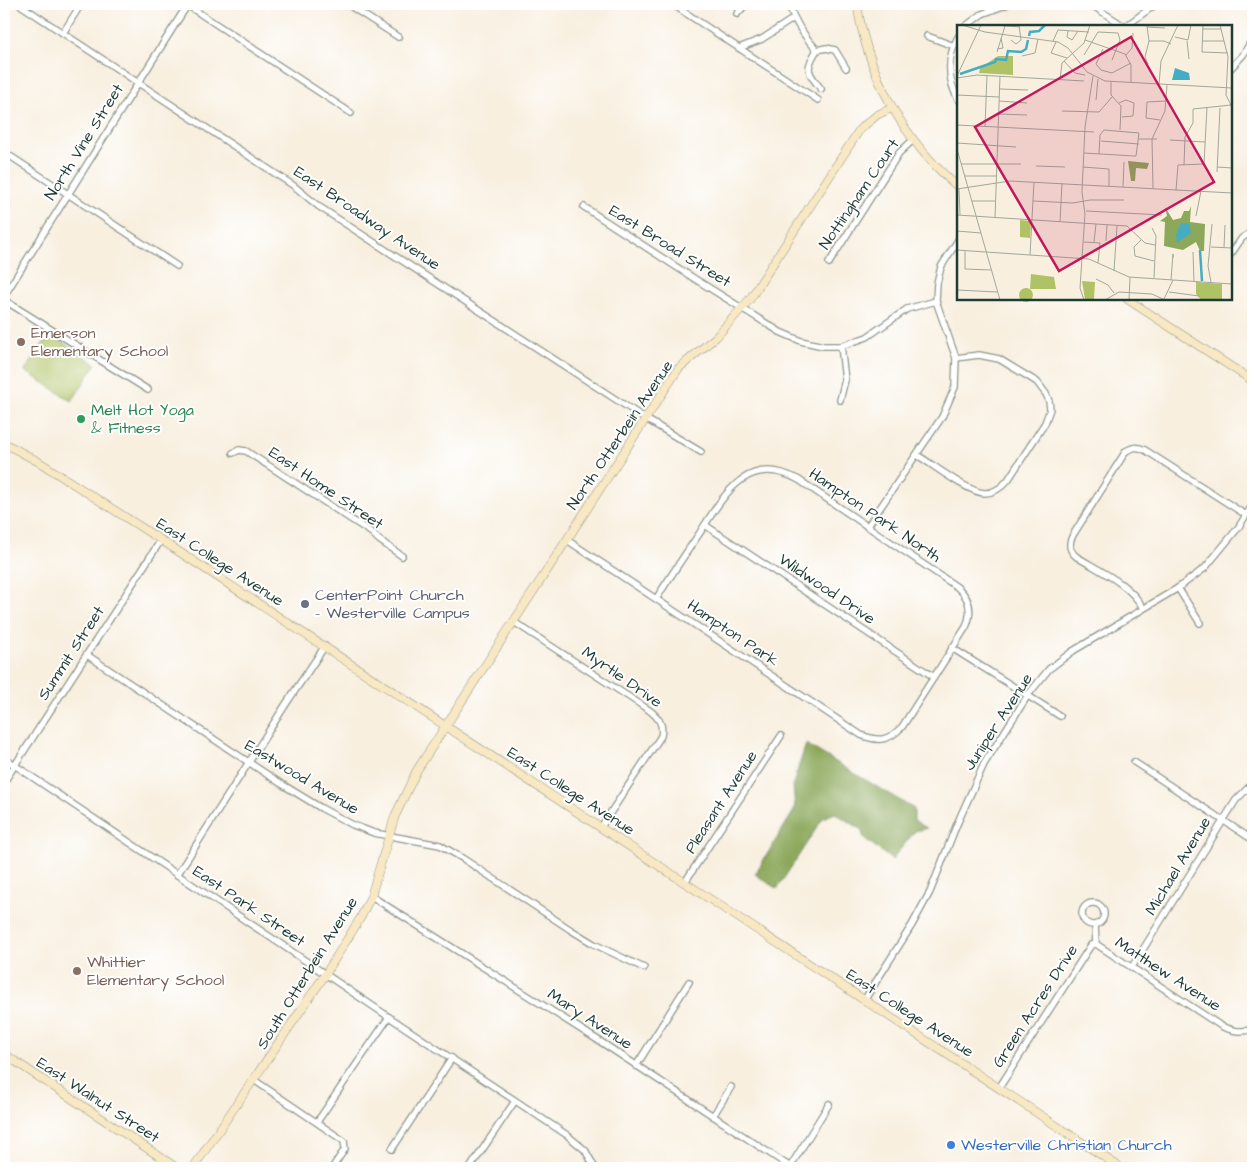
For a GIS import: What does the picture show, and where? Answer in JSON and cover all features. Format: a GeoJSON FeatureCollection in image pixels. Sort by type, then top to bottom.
{"type":"FeatureCollection","features":[{"type":"Feature","properties":{"kind":"street","name":"East Broadway Avenue"},"geometry":{"type":"LineString","coordinates":[[19,4],[294,186],[318,206],[701,452]]}},
{"type":"Feature","properties":{"kind":"street"},"geometry":{"type":"LineString","coordinates":[[63,33],[82,4]]}},
{"type":"Feature","properties":{"kind":"street"},"geometry":{"type":"LineString","coordinates":[[187,4],[351,113]]}},
{"type":"Feature","properties":{"kind":"street","name":"North Vine Street"},"geometry":{"type":"LineString","coordinates":[[4,296],[187,4]]}},
{"type":"Feature","properties":{"kind":"street"},"geometry":{"type":"LineString","coordinates":[[347,4],[398,37]]}},
{"type":"Feature","properties":{"kind":"street"},"geometry":{"type":"LineString","coordinates":[[672,4],[818,100]]}},
{"type":"Feature","properties":{"kind":"street"},"geometry":{"type":"LineString","coordinates":[[682,10],[686,4]]}},
{"type":"Feature","properties":{"kind":"street"},"geometry":{"type":"LineString","coordinates":[[737,14],[746,4]]}},
{"type":"Feature","properties":{"kind":"street"},"geometry":{"type":"LineString","coordinates":[[801,4],[790,6],[794,18],[817,50]]}},
{"type":"Feature","properties":{"kind":"street"},"geometry":{"type":"LineString","coordinates":[[857,4],[859,21],[870,59],[892,108],[912,140],[934,166],[957,186]]}},
{"type":"Feature","properties":{"kind":"street"},"geometry":{"type":"LineString","coordinates":[[967,25],[982,14],[1008,4]]}},
{"type":"Feature","properties":{"kind":"street"},"geometry":{"type":"LineString","coordinates":[[1090,4],[1123,25]]}},
{"type":"Feature","properties":{"kind":"street"},"geometry":{"type":"LineString","coordinates":[[1126,25],[1156,4]]}},
{"type":"Feature","properties":{"kind":"street"},"geometry":{"type":"LineString","coordinates":[[739,48],[762,39],[794,18]]}},
{"type":"Feature","properties":{"kind":"street"},"geometry":{"type":"LineString","coordinates":[[927,36],[954,46]]}},
{"type":"Feature","properties":{"kind":"street"},"geometry":{"type":"LineString","coordinates":[[957,38],[951,55],[949,74],[957,96]]}},
{"type":"Feature","properties":{"kind":"street"},"geometry":{"type":"LineString","coordinates":[[1232,67],[1243,55],[1253,38]]}},
{"type":"Feature","properties":{"kind":"street"},"geometry":{"type":"LineString","coordinates":[[821,89],[809,74],[808,69],[809,62],[817,50],[826,48],[835,50],[846,68]]}},
{"type":"Feature","properties":{"kind":"street","name":"North Otterbein Avenue"},"geometry":{"type":"LineString","coordinates":[[445,726],[679,368],[716,337],[743,308],[855,136],[868,122],[892,108]]}},
{"type":"Feature","properties":{"kind":"street","name":"Nottingham Court"},"geometry":{"type":"LineString","coordinates":[[829,263],[900,153],[912,140]]}},
{"type":"Feature","properties":{"kind":"street"},"geometry":{"type":"LineString","coordinates":[[4,152],[177,266]]}},
{"type":"Feature","properties":{"kind":"street","name":"East Broad Street"},"geometry":{"type":"LineString","coordinates":[[584,207],[780,332],[801,341],[823,346],[841,346]]}},
{"type":"Feature","properties":{"kind":"street"},"geometry":{"type":"LineString","coordinates":[[1232,253],[1242,238],[1253,231]]}},
{"type":"Feature","properties":{"kind":"street"},"geometry":{"type":"LineString","coordinates":[[867,527],[942,417],[955,387],[956,358],[936,301],[936,283],[941,267],[957,242]]}},
{"type":"Feature","properties":{"kind":"street"},"geometry":{"type":"LineString","coordinates":[[4,300],[148,390]]}},
{"type":"Feature","properties":{"kind":"street"},"geometry":{"type":"LineString","coordinates":[[1129,300],[1253,381]]}},
{"type":"Feature","properties":{"kind":"street"},"geometry":{"type":"LineString","coordinates":[[840,400],[845,380],[841,346],[867,338],[907,308],[936,301]]}},
{"type":"Feature","properties":{"kind":"street"},"geometry":{"type":"LineString","coordinates":[[917,455],[966,487],[979,492],[993,492],[1002,487],[1008,480],[1048,416],[1049,401],[1042,387],[1008,364],[989,356],[979,355],[956,358]]}},
{"type":"Feature","properties":{"kind":"street","name":"East College Avenue"},"geometry":{"type":"LineString","coordinates":[[4,443],[40,462],[162,540],[1121,1168]]}},
{"type":"Feature","properties":{"kind":"street"},"geometry":{"type":"LineString","coordinates":[[1143,608],[1138,599],[1121,585],[1077,557],[1069,547],[1073,535],[1126,451],[1132,447],[1139,447],[1145,450],[1246,515]]}},
{"type":"Feature","properties":{"kind":"street","name":"East Home Street"},"geometry":{"type":"LineString","coordinates":[[233,453],[246,450],[372,533],[402,556]]}},
{"type":"Feature","properties":{"kind":"street","name":"Hampton Park North"},"geometry":{"type":"LineString","coordinates":[[705,524],[730,489],[749,475],[781,472],[792,476],[957,586],[967,597],[970,609],[967,623],[952,648]]}},
{"type":"Feature","properties":{"kind":"street","name":"Juniper Avenue"},"geometry":{"type":"LineString","coordinates":[[865,1000],[912,925],[934,884],[957,824],[984,764],[1028,696],[1049,669],[1073,651],[1178,588],[1206,568],[1238,528],[1253,504]]}},
{"type":"Feature","properties":{"kind":"street"},"geometry":{"type":"LineString","coordinates":[[656,599],[705,524]]}},
{"type":"Feature","properties":{"kind":"street","name":"Wildwood Drive"},"geometry":{"type":"LineString","coordinates":[[705,524],[934,677]]}},
{"type":"Feature","properties":{"kind":"street","name":"Summit Street"},"geometry":{"type":"LineString","coordinates":[[4,782],[162,540]]}},
{"type":"Feature","properties":{"kind":"street","name":"Hampton Park"},"geometry":{"type":"LineString","coordinates":[[567,540],[861,736],[874,740],[887,739],[895,734],[902,727],[934,677]]}},
{"type":"Feature","properties":{"kind":"street"},"geometry":{"type":"LineString","coordinates":[[1178,588],[1200,623]]}},
{"type":"Feature","properties":{"kind":"street","name":"Myrtle Drive"},"geometry":{"type":"LineString","coordinates":[[514,622],[655,714],[662,725],[661,736],[601,827]]}},
{"type":"Feature","properties":{"kind":"street"},"geometry":{"type":"LineString","coordinates":[[177,875],[325,646]]}},
{"type":"Feature","properties":{"kind":"street"},"geometry":{"type":"LineString","coordinates":[[934,677],[952,648],[1060,716]]}},
{"type":"Feature","properties":{"kind":"street","name":"Eastwood Avenue"},"geometry":{"type":"LineString","coordinates":[[87,655],[308,800],[352,825],[389,836],[440,845],[594,944],[644,968]]}},
{"type":"Feature","properties":{"kind":"street","name":"South Otterbein Avenue"},"geometry":{"type":"LineString","coordinates":[[193,1168],[325,975],[361,917],[371,896],[395,816],[406,792],[445,726]]}},
{"type":"Feature","properties":{"kind":"street","name":"Pleasant Avenue"},"geometry":{"type":"LineString","coordinates":[[685,882],[781,736]]}},
{"type":"Feature","properties":{"kind":"street","name":"East Park Street"},"geometry":{"type":"LineString","coordinates":[[4,758],[325,975],[574,1139],[590,1157],[595,1168]]}},
{"type":"Feature","properties":{"kind":"street"},"geometry":{"type":"LineString","coordinates":[[1134,762],[1253,840]]}},
{"type":"Feature","properties":{"kind":"street","name":"Michael Avenue"},"geometry":{"type":"LineString","coordinates":[[1132,967],[1222,820],[1236,800],[1253,785]]}},
{"type":"Feature","properties":{"kind":"street","name":"Mary Avenue"},"geometry":{"type":"LineString","coordinates":[[371,896],[791,1168]]}},
{"type":"Feature","properties":{"kind":"street"},"geometry":{"type":"LineString","coordinates":[[1095,924],[1096,944]]}},
{"type":"Feature","properties":{"kind":"street","name":"Matthew Avenue"},"geometry":{"type":"LineString","coordinates":[[1096,944],[1221,1026],[1233,1031],[1246,1032],[1253,1029]]}},
{"type":"Feature","properties":{"kind":"street","name":"Green Acres Drive"},"geometry":{"type":"LineString","coordinates":[[999,1088],[1091,945],[1096,944]]}},
{"type":"Feature","properties":{"kind":"street"},"geometry":{"type":"LineString","coordinates":[[636,1066],[690,982]]}},
{"type":"Feature","properties":{"kind":"street"},"geometry":{"type":"LineString","coordinates":[[317,1122],[388,1017]]}},
{"type":"Feature","properties":{"kind":"street","name":"East Walnut Street"},"geometry":{"type":"LineString","coordinates":[[4,1054],[176,1168]]}},
{"type":"Feature","properties":{"kind":"street"},"geometry":{"type":"LineString","coordinates":[[392,1149],[452,1058]]}},
{"type":"Feature","properties":{"kind":"street"},"geometry":{"type":"LineString","coordinates":[[254,1080],[341,1138],[346,1144],[332,1168]]}},
{"type":"Feature","properties":{"kind":"street"},"geometry":{"type":"LineString","coordinates":[[713,1116],[731,1087]]}},
{"type":"Feature","properties":{"kind":"street"},"geometry":{"type":"LineString","coordinates":[[470,1168],[515,1100]]}},
{"type":"Feature","properties":{"kind":"street"},"geometry":{"type":"LineString","coordinates":[[791,1168],[830,1104]]}},
{"type":"Feature","properties":{"kind":"green space"},"geometry":{"type":"Polygon","coordinates":[[[50,334],[96,364],[72,401],[25,371],[50,334]]]}},
{"type":"Feature","properties":{"kind":"green space"},"geometry":{"type":"Polygon","coordinates":[[[806,744],[914,809],[914,821],[927,828],[915,831],[892,860],[864,838],[861,829],[835,813],[823,818],[777,889],[755,874],[795,809],[793,784],[806,744]]]}},
{"type":"Feature","properties":{"kind":"place","name":"Emerson Elementary School"},"geometry":{"type":"Point","coordinates":[21,342]}},
{"type":"Feature","properties":{"kind":"place","name":"Melt Hot Yoga & Fitness"},"geometry":{"type":"Point","coordinates":[81,419]}},
{"type":"Feature","properties":{"kind":"place","name":"CenterPoint Church - Westerville Campus"},"geometry":{"type":"Point","coordinates":[305,604]}},
{"type":"Feature","properties":{"kind":"place","name":"Whittier Elementary School"},"geometry":{"type":"Point","coordinates":[77,971]}},
{"type":"Feature","properties":{"kind":"place","name":"Westerville Christian Church"},"geometry":{"type":"Point","coordinates":[951,1145]}}]}
